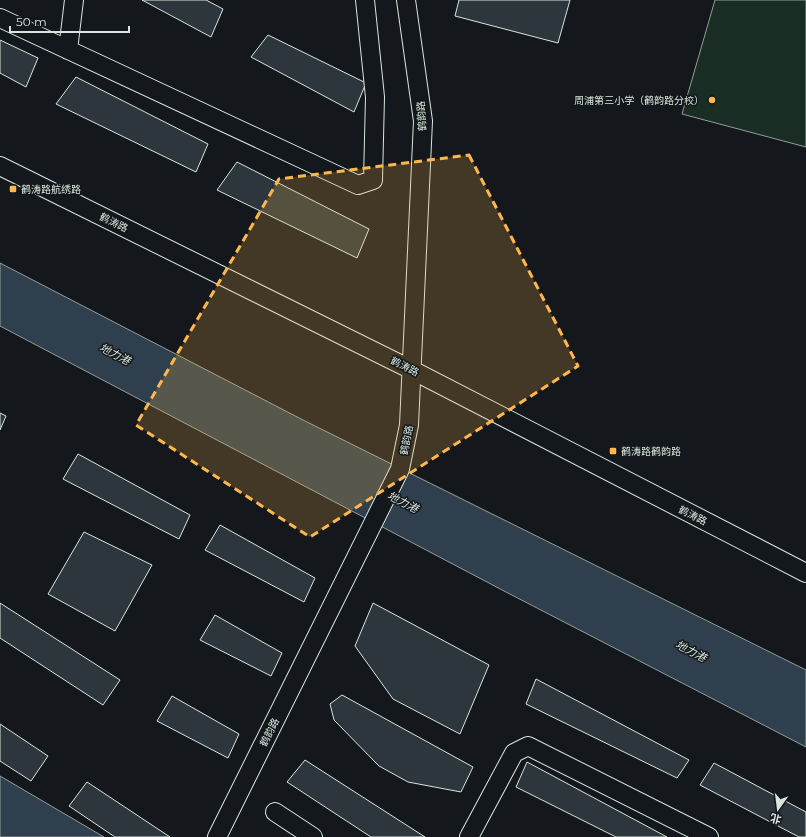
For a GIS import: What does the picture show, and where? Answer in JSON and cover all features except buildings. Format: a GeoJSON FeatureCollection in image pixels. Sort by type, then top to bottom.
{"type":"FeatureCollection","features":[{"type":"Feature","properties":{"kind":"street"},"geometry":{"type":"LineString","coordinates":[[68,50],[74,0]]}},
{"type":"Feature","properties":{"kind":"street"},"geometry":{"type":"LineString","coordinates":[[0,18],[358,185],[373,180],[375,97],[365,0]]}},
{"type":"Feature","properties":{"kind":"street","name":"鹤韵路"},"geometry":{"type":"LineString","coordinates":[[217,837],[400,469],[410,425],[423,121],[406,0]]}},
{"type":"Feature","properties":{"kind":"street","name":"鹤涛路"},"geometry":{"type":"LineString","coordinates":[[0,166],[412,370],[806,573]]}},
{"type":"Feature","properties":{"kind":"street"},"geometry":{"type":"LineString","coordinates":[[475,834],[514,753],[528,746],[709,837]]}},
{"type":"Feature","properties":{"kind":"street"},"geometry":{"type":"LineString","coordinates":[[275,812],[313,837]]}},
{"type":"Feature","properties":{"kind":"highlighted area"},"geometry":{"type":"Polygon","coordinates":[[[469,155],[578,366],[310,537],[136,425],[279,179],[469,155]]]}},
{"type":"Feature","properties":{"kind":"green space"},"geometry":{"type":"Polygon","coordinates":[[[715,0],[806,0],[806,147],[682,114],[715,0]]]}},
{"type":"Feature","properties":{"kind":"water","name":"地力港"},"geometry":{"type":"Polygon","coordinates":[[[0,263],[303,420],[806,670],[806,747],[506,592],[0,326],[0,263]]]}},
{"type":"Feature","properties":{"kind":"water"},"geometry":{"type":"Polygon","coordinates":[[[0,776],[104,837],[0,837],[0,776]]]}},
{"type":"Feature","properties":{"kind":"place","name":"周浦第三小学（鹤韵路分校）"},"geometry":{"type":"Point","coordinates":[712,100]}},
{"type":"Feature","properties":{"kind":"place","name":"鹤涛路航绣路"},"geometry":{"type":"Point","coordinates":[13,189]}},
{"type":"Feature","properties":{"kind":"place","name":"鹤涛路鹤韵路"},"geometry":{"type":"Point","coordinates":[613,451]}}]}
